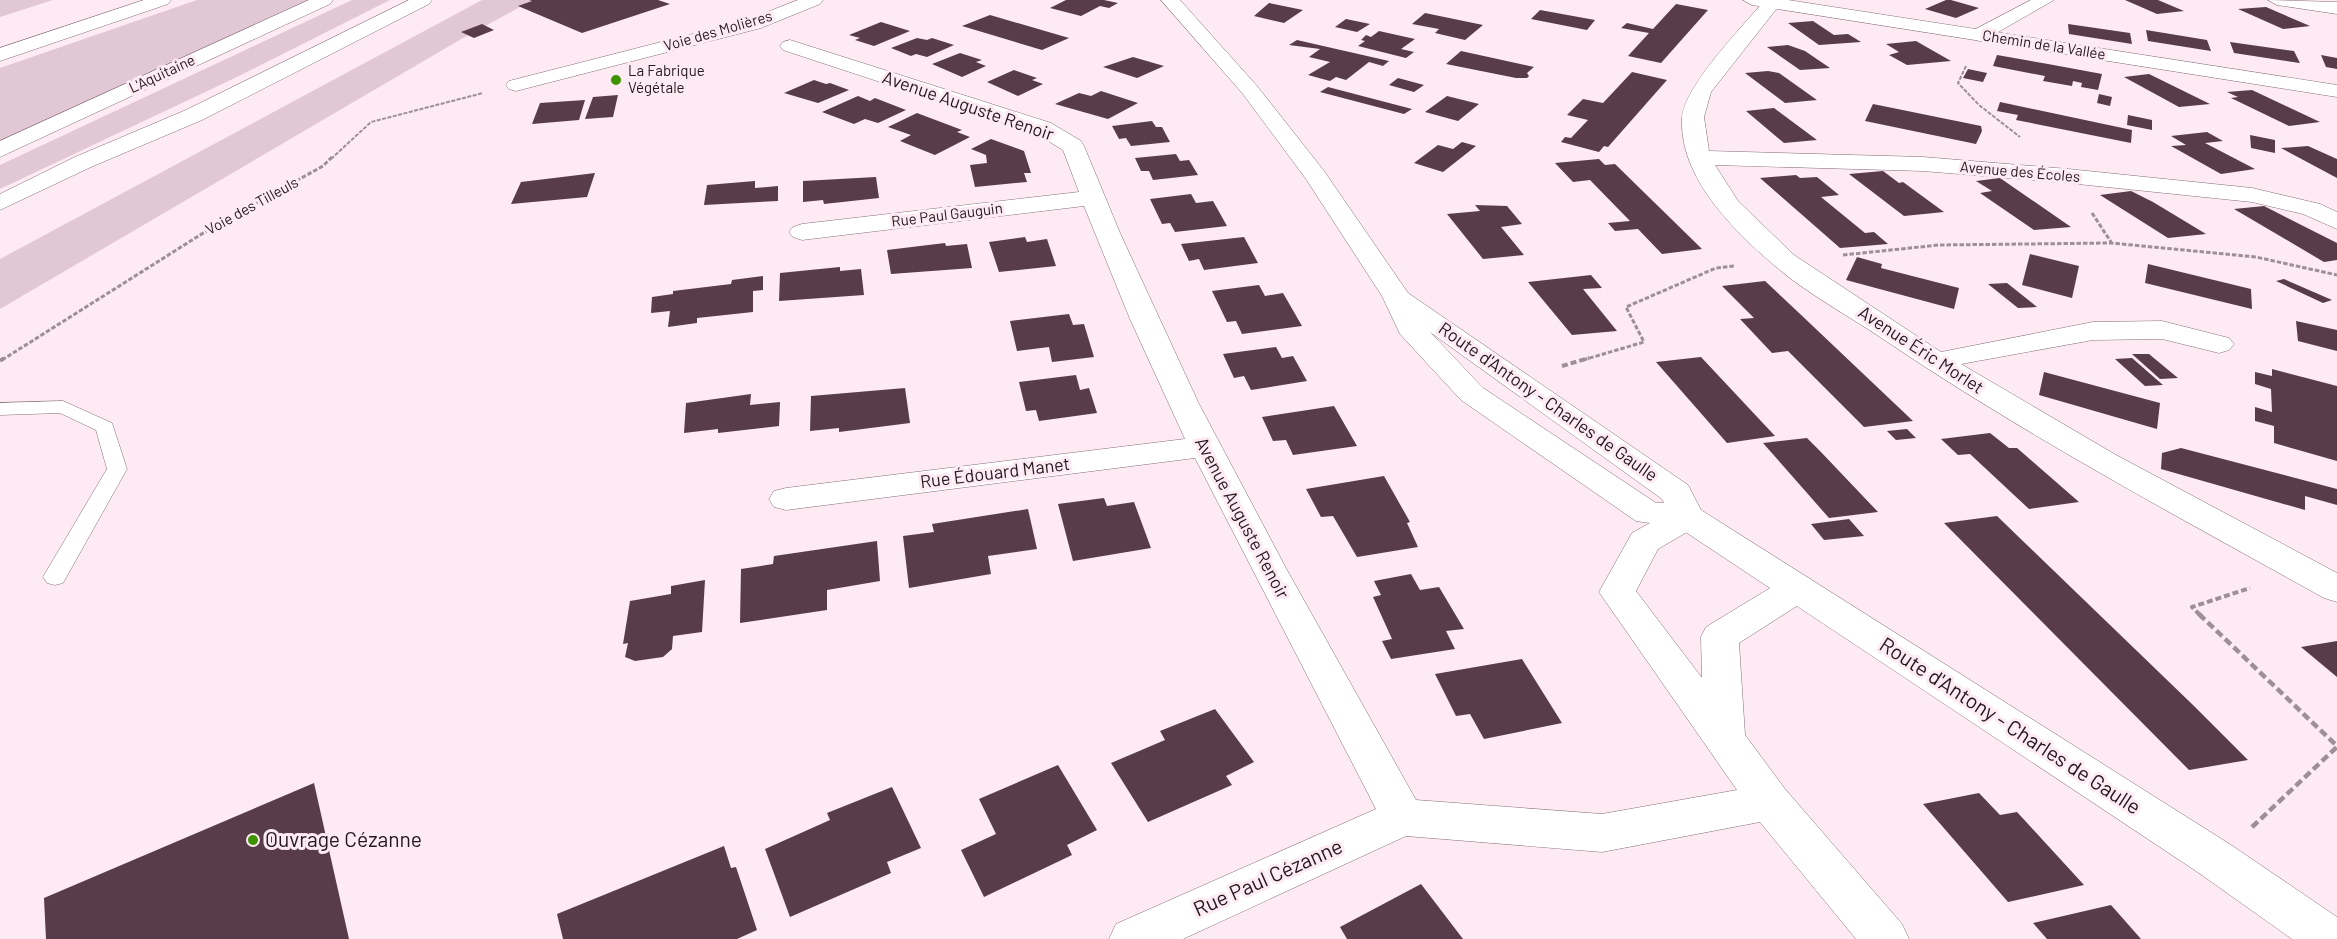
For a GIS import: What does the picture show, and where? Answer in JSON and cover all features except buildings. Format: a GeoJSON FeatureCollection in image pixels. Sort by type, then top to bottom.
{"type":"FeatureCollection","features":[{"type":"Feature","properties":{"kind":"main road"},"geometry":{"type":"LineString","coordinates":[[0,55],[162,0]]}},
{"type":"Feature","properties":{"kind":"main road","name":"L'Aquitaine"},"geometry":{"type":"LineString","coordinates":[[0,150],[324,0]]}},
{"type":"Feature","properties":{"kind":"main road"},"geometry":{"type":"LineString","coordinates":[[0,204],[83,162],[194,116],[423,0]]}},
{"type":"Feature","properties":{"kind":"main road","name":"Voie des Molières"},"geometry":{"type":"LineString","coordinates":[[516,85],[754,24],[814,0]]}},
{"type":"Feature","properties":{"kind":"main road","name":"Route d'Antony - Charles de Gaulle"},"geometry":{"type":"LineString","coordinates":[[1170,0],[1250,90],[1303,159],[1396,296],[1410,328],[1472,394],[1648,513],[1688,517],[2215,859],[2330,939]]}},
{"type":"Feature","properties":{"kind":"main road"},"geometry":{"type":"LineString","coordinates":[[1979,35],[2045,0]]}},
{"type":"Feature","properties":{"kind":"main road"},"geometry":{"type":"LineString","coordinates":[[2277,0],[2337,8]]}},
{"type":"Feature","properties":{"kind":"main road","name":"Chemin de la Vallée"},"geometry":{"type":"LineString","coordinates":[[1762,2],[2337,92]]}},
{"type":"Feature","properties":{"kind":"main road","name":"Avenue Éric Morlet"},"geometry":{"type":"LineString","coordinates":[[1762,2],[1701,91],[1693,117],[1698,158],[1729,206],[1785,261],[1938,363],[2104,462],[2337,589]]}},
{"type":"Feature","properties":{"kind":"main road","name":"Avenue Auguste Renoir"},"geometry":{"type":"LineString","coordinates":[[790,46],[1042,128],[1073,146],[1092,198],[1203,447],[1403,817]]}},
{"type":"Feature","properties":{"kind":"main road"},"geometry":{"type":"LineString","coordinates":[[0,227],[137,158],[194,116]]}},
{"type":"Feature","properties":{"kind":"main road","name":"Avenue des Écoles"},"geometry":{"type":"LineString","coordinates":[[1698,158],[1923,164],[2068,176],[2252,195],[2302,206],[2337,221]]}},
{"type":"Feature","properties":{"kind":"main road","name":"Rue Paul Gauguin"},"geometry":{"type":"LineString","coordinates":[[802,232],[1092,198]]}},
{"type":"Feature","properties":{"kind":"main road","name":"Route d'Antony - Charles de Gaulle"},"geometry":{"type":"LineString","coordinates":[[1396,296],[1676,493],[1688,517]]}},
{"type":"Feature","properties":{"kind":"main road"},"geometry":{"type":"LineString","coordinates":[[1938,363],[1958,356],[2093,332],[2162,330],[2220,344]]}},
{"type":"Feature","properties":{"kind":"main road","name":"Rue Édouard Manet"},"geometry":{"type":"LineString","coordinates":[[786,499],[1203,447]]}},
{"type":"Feature","properties":{"kind":"main road"},"geometry":{"type":"LineString","coordinates":[[1688,517],[1644,541],[1617,592],[1770,802],[1885,939]]}},
{"type":"Feature","properties":{"kind":"main road"},"geometry":{"type":"LineString","coordinates":[[1724,737],[1720,637],[1798,588]]}},
{"type":"Feature","properties":{"kind":"main road"},"geometry":{"type":"LineString","coordinates":[[1403,817],[1602,833],[1770,802]]}},
{"type":"Feature","properties":{"kind":"main road","name":"Rue Paul Cézanne"},"geometry":{"type":"LineString","coordinates":[[1133,939],[1403,817]]}},
{"type":"Feature","properties":{"kind":"lane"},"geometry":{"type":"LineString","coordinates":[[0,409],[63,407],[105,427],[117,469],[55,577]]}},
{"type":"Feature","properties":{"kind":"path"},"geometry":{"type":"LineString","coordinates":[[1979,35],[1958,83],[1979,105],[2068,176]]}},
{"type":"Feature","properties":{"kind":"path","name":"Voie des Tilleuls"},"geometry":{"type":"LineString","coordinates":[[0,361],[208,230],[323,166],[371,122],[516,85]]}},
{"type":"Feature","properties":{"kind":"path"},"geometry":{"type":"LineString","coordinates":[[1515,379],[1644,342],[1626,307],[1716,268],[1939,245],[2111,243],[2256,257],[2337,275]]}},
{"type":"Feature","properties":{"kind":"path"},"geometry":{"type":"LineString","coordinates":[[2215,859],[2337,746],[2192,607],[2302,571]]}},
{"type":"Feature","properties":{"kind":"shaded area"},"geometry":{"type":"Polygon","coordinates":[[[0,0],[53,0],[0,17],[0,0]]]}},
{"type":"Feature","properties":{"kind":"shaded area"},"geometry":{"type":"Polygon","coordinates":[[[197,0],[312,0],[0,142],[0,68],[197,0]]]}},
{"type":"Feature","properties":{"kind":"shaded area"},"geometry":{"type":"Polygon","coordinates":[[[352,0],[390,0],[237,77],[0,189],[0,165],[352,0]]]}},
{"type":"Feature","properties":{"kind":"shaded area"},"geometry":{"type":"Polygon","coordinates":[[[482,0],[533,0],[463,38],[0,309],[0,259],[482,0]]]}},
{"type":"Feature","properties":{"kind":"place","name":"La Fabrique Végétale"},"geometry":{"type":"Point","coordinates":[616,80]}},
{"type":"Feature","properties":{"kind":"place","name":"Ouvrage Cézanne"},"geometry":{"type":"Point","coordinates":[253,840]}}]}
